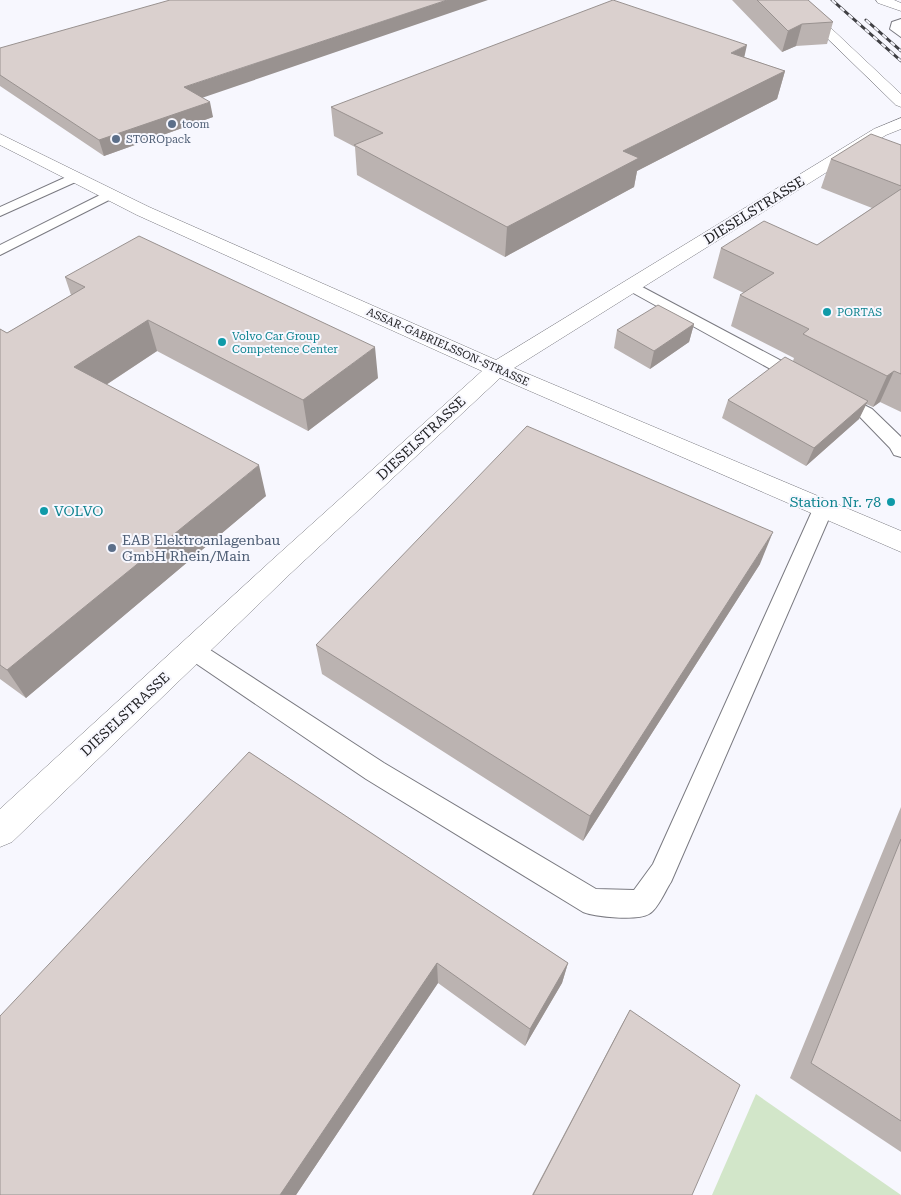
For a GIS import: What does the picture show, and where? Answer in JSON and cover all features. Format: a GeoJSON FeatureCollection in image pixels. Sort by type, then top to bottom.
{"type":"FeatureCollection","features":[{"type":"Feature","properties":{"kind":"street"},"geometry":{"type":"LineString","coordinates":[[794,0],[901,102]]}},
{"type":"Feature","properties":{"kind":"street"},"geometry":{"type":"LineString","coordinates":[[882,0],[901,7]]}},
{"type":"Feature","properties":{"kind":"street","name":"DIESELSTRASSE"},"geometry":{"type":"LineString","coordinates":[[0,831],[497,369],[880,132],[901,122]]}},
{"type":"Feature","properties":{"kind":"street","name":"ASSAR-GABRIELSSON-STRASSE"},"geometry":{"type":"LineString","coordinates":[[0,139],[143,211],[497,369],[901,542]]}},
{"type":"Feature","properties":{"kind":"lane"},"geometry":{"type":"LineString","coordinates":[[901,22],[896,24],[895,29],[901,34]]}},
{"type":"Feature","properties":{"kind":"lane"},"geometry":{"type":"LineString","coordinates":[[0,212],[75,177]]}},
{"type":"Feature","properties":{"kind":"lane"},"geometry":{"type":"LineString","coordinates":[[0,251],[110,194]]}},
{"type":"Feature","properties":{"kind":"lane"},"geometry":{"type":"LineString","coordinates":[[632,286],[866,413],[898,444],[901,451]]}},
{"type":"Feature","properties":{"kind":"lane"},"geometry":{"type":"LineString","coordinates":[[193,650],[376,771],[593,902],[641,904],[662,874],[714,752],[823,509]]}},
{"type":"Feature","properties":{"kind":"green space"},"geometry":{"type":"Polygon","coordinates":[[[756,1094],[901,1195],[712,1195],[756,1094]]]}},
{"type":"Feature","properties":{"kind":"building"},"geometry":{"type":"Polygon","coordinates":[[[170,0],[447,0],[184,87],[210,102],[99,140],[0,75],[0,48],[170,0]]]}},
{"type":"Feature","properties":{"kind":"building"},"geometry":{"type":"Polygon","coordinates":[[[613,0],[747,45],[731,53],[785,71],[623,151],[639,158],[507,227],[354,145],[383,133],[331,107],[613,0]]]}},
{"type":"Feature","properties":{"kind":"building"},"geometry":{"type":"Polygon","coordinates":[[[757,0],[808,0],[833,22],[802,24],[788,31],[757,0]]]}},
{"type":"Feature","properties":{"kind":"building"},"geometry":{"type":"Polygon","coordinates":[[[871,134],[901,145],[901,186],[831,159],[871,134]]]}},
{"type":"Feature","properties":{"kind":"building","name":"PORTAS"},"geometry":{"type":"Polygon","coordinates":[[[901,189],[901,374],[894,371],[887,376],[803,334],[809,329],[740,295],[774,273],[721,248],[764,221],[817,245],[901,189]]]}},
{"type":"Feature","properties":{"kind":"building"},"geometry":{"type":"Polygon","coordinates":[[[139,236],[375,347],[303,400],[148,320],[74,367],[259,465],[7,670],[0,665],[0,329],[7,333],[85,287],[65,277],[139,236]]]}},
{"type":"Feature","properties":{"kind":"building"},"geometry":{"type":"Polygon","coordinates":[[[658,305],[694,324],[654,351],[617,330],[658,305]]]}},
{"type":"Feature","properties":{"kind":"building"},"geometry":{"type":"Polygon","coordinates":[[[785,357],[868,401],[814,448],[728,400],[785,357]]]}},
{"type":"Feature","properties":{"kind":"building"},"geometry":{"type":"Polygon","coordinates":[[[527,426],[773,532],[590,816],[316,645],[527,426]]]}},
{"type":"Feature","properties":{"kind":"building"},"geometry":{"type":"Polygon","coordinates":[[[249,752],[568,963],[530,1029],[437,963],[280,1195],[0,1195],[0,1016],[249,752]]]}},
{"type":"Feature","properties":{"kind":"building"},"geometry":{"type":"Polygon","coordinates":[[[901,839],[901,1121],[811,1063],[901,839]]]}},
{"type":"Feature","properties":{"kind":"building"},"geometry":{"type":"Polygon","coordinates":[[[630,1010],[740,1085],[692,1195],[533,1195],[630,1010]]]}},
{"type":"Feature","properties":{"kind":"railway"},"geometry":{"type":"LineString","coordinates":[[832,0],[901,61]]}},
{"type":"Feature","properties":{"kind":"railway"},"geometry":{"type":"LineString","coordinates":[[866,20],[901,51]]}},
{"type":"Feature","properties":{"kind":"place","name":"toom"},"geometry":{"type":"Point","coordinates":[172,124]}},
{"type":"Feature","properties":{"kind":"place","name":"STOROpack"},"geometry":{"type":"Point","coordinates":[116,139]}},
{"type":"Feature","properties":{"kind":"place","name":"PORTAS"},"geometry":{"type":"Point","coordinates":[827,312]}},
{"type":"Feature","properties":{"kind":"place","name":"Volvo Car Group Competence Center"},"geometry":{"type":"Point","coordinates":[222,342]}},
{"type":"Feature","properties":{"kind":"place","name":"Station Nr. 78"},"geometry":{"type":"Point","coordinates":[891,502]}},
{"type":"Feature","properties":{"kind":"place","name":"VOLVO"},"geometry":{"type":"Point","coordinates":[44,511]}},
{"type":"Feature","properties":{"kind":"place","name":"EAB Elektroanlagenbau GmbH Rhein/Main"},"geometry":{"type":"Point","coordinates":[112,548]}}]}
